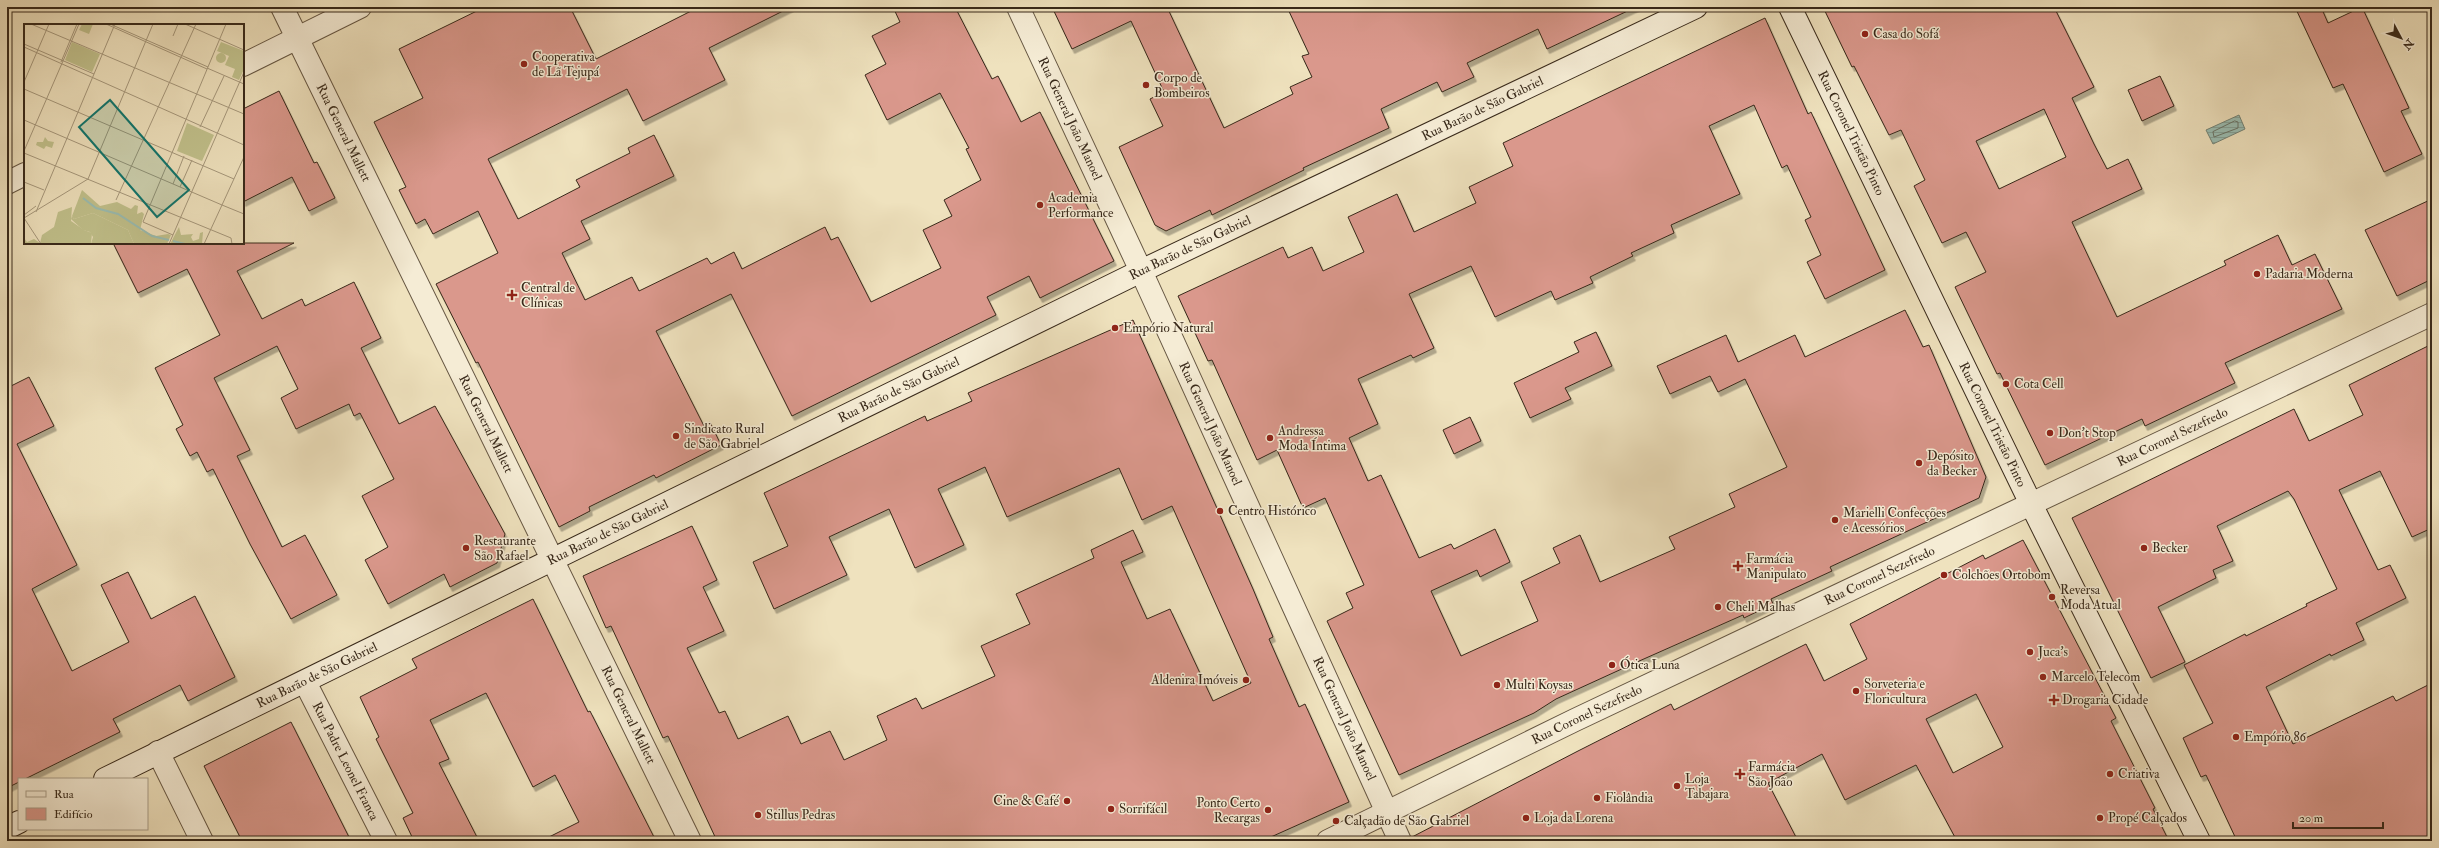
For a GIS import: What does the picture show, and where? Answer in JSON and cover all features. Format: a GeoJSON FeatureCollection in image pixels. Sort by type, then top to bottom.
{"type":"FeatureCollection","features":[{"type":"Feature","properties":{"kind":"street","name":"Rua General Mallett"},"geometry":{"type":"LineString","coordinates":[[282,7],[554,560],[690,841]]}},
{"type":"Feature","properties":{"kind":"street"},"geometry":{"type":"LineString","coordinates":[[244,64],[360,7]]}},
{"type":"Feature","properties":{"kind":"street","name":"Rua General João Manoel"},"geometry":{"type":"LineString","coordinates":[[1018,7],[1141,271],[1400,841]]}},
{"type":"Feature","properties":{"kind":"street","name":"Rua Barão de São Gabriel"},"geometry":{"type":"LineString","coordinates":[[107,778],[1141,271],[1696,7]]}},
{"type":"Feature","properties":{"kind":"street","name":"Rua Coronel Tristão Pinto"},"geometry":{"type":"LineString","coordinates":[[1790,7],[2031,504],[2199,841]]}},
{"type":"Feature","properties":{"kind":"street"},"geometry":{"type":"LineString","coordinates":[[7,183],[24,174]]}},
{"type":"Feature","properties":{"kind":"street","name":"Rua Coronel Sezefredo"},"geometry":{"type":"LineString","coordinates":[[1328,841],[1575,720],[2432,314]]}},
{"type":"Feature","properties":{"kind":"street","name":"Rua Padre Leonel Franca"},"geometry":{"type":"LineString","coordinates":[[305,682],[386,841]]}},
{"type":"Feature","properties":{"kind":"street"},"geometry":{"type":"LineString","coordinates":[[158,752],[202,841]]}},
{"type":"Feature","properties":{"kind":"street"},"geometry":{"type":"LineString","coordinates":[[7,828],[18,822]]}},
{"type":"Feature","properties":{"kind":"water"},"geometry":{"type":"Polygon","coordinates":[[[2239,115],[2245,129],[2213,144],[2206,130],[2239,115]]]}},
{"type":"Feature","properties":{"kind":"building"},"geometry":{"type":"Polygon","coordinates":[[[485,7],[570,7],[596,59],[699,7],[791,7],[709,48],[725,80],[643,121],[627,89],[488,159],[518,219],[580,187],[576,180],[630,153],[628,148],[654,135],[674,176],[581,221],[590,239],[562,253],[585,300],[632,277],[639,291],[707,258],[711,264],[734,252],[742,269],[825,227],[831,240],[838,237],[871,302],[941,268],[923,230],[952,216],[944,200],[981,180],[966,149],[969,148],[940,93],[887,120],[865,75],[886,64],[872,36],[900,22],[893,7],[955,7],[992,79],[998,76],[1021,122],[1040,112],[1114,261],[1040,298],[1029,276],[987,297],[996,315],[792,416],[731,294],[656,331],[704,426],[710,422],[721,445],[656,478],[654,475],[589,507],[590,511],[559,527],[478,362],[476,363],[436,284],[498,253],[478,211],[433,234],[425,219],[416,224],[399,190],[406,187],[374,122],[423,98],[399,49],[485,7]]]}},
{"type":"Feature","properties":{"kind":"building"},"geometry":{"type":"Polygon","coordinates":[[[1052,7],[1167,7],[1224,128],[1293,94],[1290,87],[1312,77],[1302,56],[1309,54],[1287,7],[1636,7],[1547,49],[1538,29],[1467,63],[1474,77],[1442,92],[1437,82],[1381,109],[1389,128],[1303,168],[1304,170],[1212,215],[1210,210],[1166,231],[1155,225],[1119,147],[1163,126],[1150,99],[1164,92],[1131,21],[1072,49],[1052,7]]]}},
{"type":"Feature","properties":{"kind":"building"},"geometry":{"type":"Polygon","coordinates":[[[1823,7],[2054,7],[2094,87],[2072,98],[2094,144],[2107,169],[2128,159],[2142,189],[2072,222],[2117,317],[2226,265],[2224,261],[2278,235],[2292,265],[2315,254],[2342,309],[2225,363],[2235,383],[2145,426],[2142,419],[2045,465],[2000,373],[1997,374],[1955,287],[1986,272],[1966,232],[1942,243],[1914,186],[1925,180],[1901,130],[1889,135],[1854,66],[1852,67],[1823,7]],[[2044,109],[1976,141],[1999,189],[2066,157],[2044,109]]]}},
{"type":"Feature","properties":{"kind":"building"},"geometry":{"type":"Polygon","coordinates":[[[2295,7],[2321,7],[2328,23],[2362,7],[2409,108],[2401,111],[2422,154],[2384,172],[2343,84],[2333,88],[2295,7]]]}},
{"type":"Feature","properties":{"kind":"building"},"geometry":{"type":"Polygon","coordinates":[[[1765,18],[1808,114],[1811,112],[1885,270],[1825,299],[1807,262],[1821,255],[1805,220],[1811,217],[1787,165],[1782,168],[1754,105],[1709,126],[1740,194],[1671,225],[1674,233],[1631,253],[1633,256],[1590,277],[1593,283],[1555,300],[1551,291],[1495,317],[1471,266],[1409,294],[1434,348],[1413,358],[1411,355],[1358,379],[1378,424],[1349,438],[1368,481],[1381,475],[1419,558],[1451,544],[1454,549],[1495,529],[1510,562],[1480,577],[1477,570],[1431,591],[1461,656],[1538,621],[1521,582],[1560,563],[1553,548],[1580,535],[1600,582],[1675,549],[1669,537],[1735,507],[1729,494],[1787,467],[1745,379],[1718,392],[1710,376],[1670,394],[1657,366],[1726,335],[1738,362],[1795,335],[1805,357],[1905,310],[1923,347],[1929,345],[1986,477],[1979,498],[1830,567],[1832,571],[1771,599],[1773,604],[1744,618],[1743,615],[1637,662],[1556,699],[1534,713],[1399,775],[1327,621],[1353,608],[1346,593],[1364,585],[1325,498],[1303,508],[1277,450],[1257,460],[1212,360],[1208,361],[1178,296],[1283,247],[1288,258],[1312,247],[1323,271],[1364,252],[1348,217],[1397,194],[1414,232],[1476,203],[1469,187],[1513,166],[1503,143],[1765,18]]]}},
{"type":"Feature","properties":{"kind":"building"},"geometry":{"type":"Polygon","coordinates":[[[2160,76],[2174,106],[2142,121],[2128,90],[2160,76]]]}},
{"type":"Feature","properties":{"kind":"building"},"geometry":{"type":"Polygon","coordinates":[[[279,91],[314,163],[317,162],[335,198],[309,211],[292,177],[244,201],[244,108],[279,91]]]}},
{"type":"Feature","properties":{"kind":"building"},"geometry":{"type":"Polygon","coordinates":[[[2432,199],[2432,279],[2397,296],[2365,230],[2432,199]]]}},
{"type":"Feature","properties":{"kind":"building"},"geometry":{"type":"Polygon","coordinates":[[[294,243],[237,271],[262,319],[302,299],[305,306],[354,282],[381,338],[361,348],[399,424],[435,406],[505,534],[497,563],[450,587],[444,574],[388,604],[365,560],[388,547],[362,496],[394,479],[360,413],[354,416],[349,404],[296,429],[281,398],[298,389],[277,346],[214,378],[250,450],[237,456],[282,547],[305,535],[337,595],[291,619],[250,544],[213,469],[207,472],[197,452],[190,456],[176,429],[183,425],[155,368],[220,335],[187,269],[138,293],[114,244],[294,243]]]}},
{"type":"Feature","properties":{"kind":"building"},"geometry":{"type":"Polygon","coordinates":[[[1133,320],[1253,589],[1273,637],[1269,639],[1299,707],[1305,704],[1349,802],[1262,841],[717,841],[668,736],[663,738],[611,626],[606,628],[583,576],[692,526],[717,580],[703,587],[724,631],[687,648],[719,713],[725,711],[738,739],[788,716],[801,744],[830,731],[844,760],[887,740],[877,716],[916,698],[922,709],[995,676],[981,646],[1030,624],[1016,594],[1094,558],[1091,550],[1133,530],[1143,552],[1121,562],[1147,619],[1170,609],[1213,701],[1251,683],[1172,506],[1142,520],[1119,468],[1007,517],[985,467],[938,489],[964,545],[915,568],[889,509],[829,537],[847,575],[774,609],[753,562],[788,546],[764,493],[925,416],[927,421],[972,401],[968,393],[1133,320]]]}},
{"type":"Feature","properties":{"kind":"building"},"geometry":{"type":"Polygon","coordinates":[[[1596,332],[1612,366],[1565,388],[1571,399],[1530,418],[1514,383],[1579,352],[1574,342],[1596,332]]]}},
{"type":"Feature","properties":{"kind":"building"},"geometry":{"type":"Polygon","coordinates":[[[2432,344],[2432,528],[2412,537],[2380,471],[2339,490],[2378,570],[2390,565],[2406,598],[2356,623],[2364,640],[2331,656],[2330,654],[2266,687],[2293,744],[2393,696],[2396,701],[2432,683],[2432,841],[2237,841],[2206,775],[2201,777],[2183,738],[2213,723],[2184,665],[2245,634],[2246,636],[2307,606],[2306,604],[2337,589],[2294,499],[2288,491],[2217,526],[2233,561],[2213,570],[2216,578],[2158,607],[2185,662],[2151,678],[2072,518],[2294,409],[2309,441],[2363,415],[2349,385],[2432,344]]]}},
{"type":"Feature","properties":{"kind":"building"},"geometry":{"type":"Polygon","coordinates":[[[29,377],[54,426],[17,444],[77,565],[32,589],[72,671],[129,642],[101,585],[128,572],[151,619],[195,596],[235,677],[188,701],[180,685],[113,719],[120,732],[27,778],[18,778],[18,782],[7,788],[7,388],[29,377]]]}},
{"type":"Feature","properties":{"kind":"building"},"geometry":{"type":"Polygon","coordinates":[[[1470,417],[1481,441],[1454,454],[1443,430],[1470,417]]]}},
{"type":"Feature","properties":{"kind":"building"},"geometry":{"type":"Polygon","coordinates":[[[2023,540],[2116,718],[2111,721],[2155,808],[2153,809],[2169,841],[1957,841],[1916,765],[1845,800],[1822,754],[1768,783],[1798,841],[1412,841],[1412,837],[1671,704],[1674,710],[1806,644],[1824,681],[1867,659],[1850,624],[1983,555],[1985,559],[2023,540]],[[1976,694],[1926,719],[1953,773],[2003,747],[1976,694]]]}},
{"type":"Feature","properties":{"kind":"building"},"geometry":{"type":"Polygon","coordinates":[[[533,599],[588,712],[590,711],[656,841],[541,841],[579,822],[555,775],[533,787],[486,693],[430,720],[449,759],[439,763],[479,841],[414,841],[403,818],[413,813],[376,739],[379,737],[360,697],[417,668],[412,659],[533,599]]]}},
{"type":"Feature","properties":{"kind":"building"},"geometry":{"type":"Polygon","coordinates":[[[291,722],[351,841],[242,841],[204,766],[291,722]]]}},
{"type":"Feature","properties":{"kind":"place","name":"Casa do Sofá"},"geometry":{"type":"Point","coordinates":[1865,34]}},
{"type":"Feature","properties":{"kind":"place","name":"Cooperativa de Lã Tejupá"},"geometry":{"type":"Point","coordinates":[524,64]}},
{"type":"Feature","properties":{"kind":"place","name":"Corpo de Bombeiros"},"geometry":{"type":"Point","coordinates":[1146,85]}},
{"type":"Feature","properties":{"kind":"place","name":"Academia Performance"},"geometry":{"type":"Point","coordinates":[1040,205]}},
{"type":"Feature","properties":{"kind":"place","name":"Padaria Moderna"},"geometry":{"type":"Point","coordinates":[2257,274]}},
{"type":"Feature","properties":{"kind":"place","name":"Central de Clínicas"},"geometry":{"type":"Point","coordinates":[512,295]}},
{"type":"Feature","properties":{"kind":"place","name":"Empório Natural"},"geometry":{"type":"Point","coordinates":[1115,328]}},
{"type":"Feature","properties":{"kind":"place","name":"Cota Cell"},"geometry":{"type":"Point","coordinates":[2006,384]}},
{"type":"Feature","properties":{"kind":"place","name":"Don't Stop"},"geometry":{"type":"Point","coordinates":[2050,433]}},
{"type":"Feature","properties":{"kind":"place","name":"Sindicato Rural de São Gabriel"},"geometry":{"type":"Point","coordinates":[676,436]}},
{"type":"Feature","properties":{"kind":"place","name":"Andressa Moda Íntima"},"geometry":{"type":"Point","coordinates":[1270,438]}},
{"type":"Feature","properties":{"kind":"place","name":"Depósito da Becker"},"geometry":{"type":"Point","coordinates":[1919,463]}},
{"type":"Feature","properties":{"kind":"place","name":"Centro Histórico"},"geometry":{"type":"Point","coordinates":[1220,511]}},
{"type":"Feature","properties":{"kind":"place","name":"Marielli Confecções e Acessórios"},"geometry":{"type":"Point","coordinates":[1835,520]}},
{"type":"Feature","properties":{"kind":"place","name":"Restaurante São Rafael"},"geometry":{"type":"Point","coordinates":[466,548]}},
{"type":"Feature","properties":{"kind":"place","name":"Becker"},"geometry":{"type":"Point","coordinates":[2144,548]}},
{"type":"Feature","properties":{"kind":"place","name":"Farmácia Manipulato"},"geometry":{"type":"Point","coordinates":[1738,566]}},
{"type":"Feature","properties":{"kind":"place","name":"Colchões Ortobom"},"geometry":{"type":"Point","coordinates":[1944,575]}},
{"type":"Feature","properties":{"kind":"place","name":"Reversa Moda Atual"},"geometry":{"type":"Point","coordinates":[2052,597]}},
{"type":"Feature","properties":{"kind":"place","name":"Cheli Malhas"},"geometry":{"type":"Point","coordinates":[1718,607]}},
{"type":"Feature","properties":{"kind":"place","name":"Juca's"},"geometry":{"type":"Point","coordinates":[2030,652]}},
{"type":"Feature","properties":{"kind":"place","name":"Ótica Luna"},"geometry":{"type":"Point","coordinates":[1612,665]}},
{"type":"Feature","properties":{"kind":"place","name":"Marcelo Telecom"},"geometry":{"type":"Point","coordinates":[2043,677]}},
{"type":"Feature","properties":{"kind":"place","name":"Aldenira Imóveis"},"geometry":{"type":"Point","coordinates":[1246,680]}},
{"type":"Feature","properties":{"kind":"place","name":"Multi Koysas"},"geometry":{"type":"Point","coordinates":[1497,685]}},
{"type":"Feature","properties":{"kind":"place","name":"Sorveteria e Floricultura"},"geometry":{"type":"Point","coordinates":[1856,691]}},
{"type":"Feature","properties":{"kind":"place","name":"Drogaria Cidade"},"geometry":{"type":"Point","coordinates":[2054,700]}},
{"type":"Feature","properties":{"kind":"place","name":"Empório 86"},"geometry":{"type":"Point","coordinates":[2236,737]}},
{"type":"Feature","properties":{"kind":"place","name":"Farmácia São João"},"geometry":{"type":"Point","coordinates":[1740,774]}},
{"type":"Feature","properties":{"kind":"place","name":"Criativa"},"geometry":{"type":"Point","coordinates":[2110,774]}},
{"type":"Feature","properties":{"kind":"place","name":"Loja Tabajara"},"geometry":{"type":"Point","coordinates":[1677,786]}},
{"type":"Feature","properties":{"kind":"place","name":"Fiolândia"},"geometry":{"type":"Point","coordinates":[1597,798]}},
{"type":"Feature","properties":{"kind":"place","name":"Cine & Café"},"geometry":{"type":"Point","coordinates":[1067,801]}},
{"type":"Feature","properties":{"kind":"place","name":"Sorrifácil"},"geometry":{"type":"Point","coordinates":[1111,809]}},
{"type":"Feature","properties":{"kind":"place","name":"Ponto Certo Recargas"},"geometry":{"type":"Point","coordinates":[1268,810]}},
{"type":"Feature","properties":{"kind":"place","name":"Stillus Pedras"},"geometry":{"type":"Point","coordinates":[758,815]}},
{"type":"Feature","properties":{"kind":"place","name":"Loja da Lorena"},"geometry":{"type":"Point","coordinates":[1526,818]}},
{"type":"Feature","properties":{"kind":"place","name":"Propé Calçados"},"geometry":{"type":"Point","coordinates":[2100,818]}},
{"type":"Feature","properties":{"kind":"place","name":"Calçadão de São Gabriel"},"geometry":{"type":"Point","coordinates":[1336,821]}}]}
